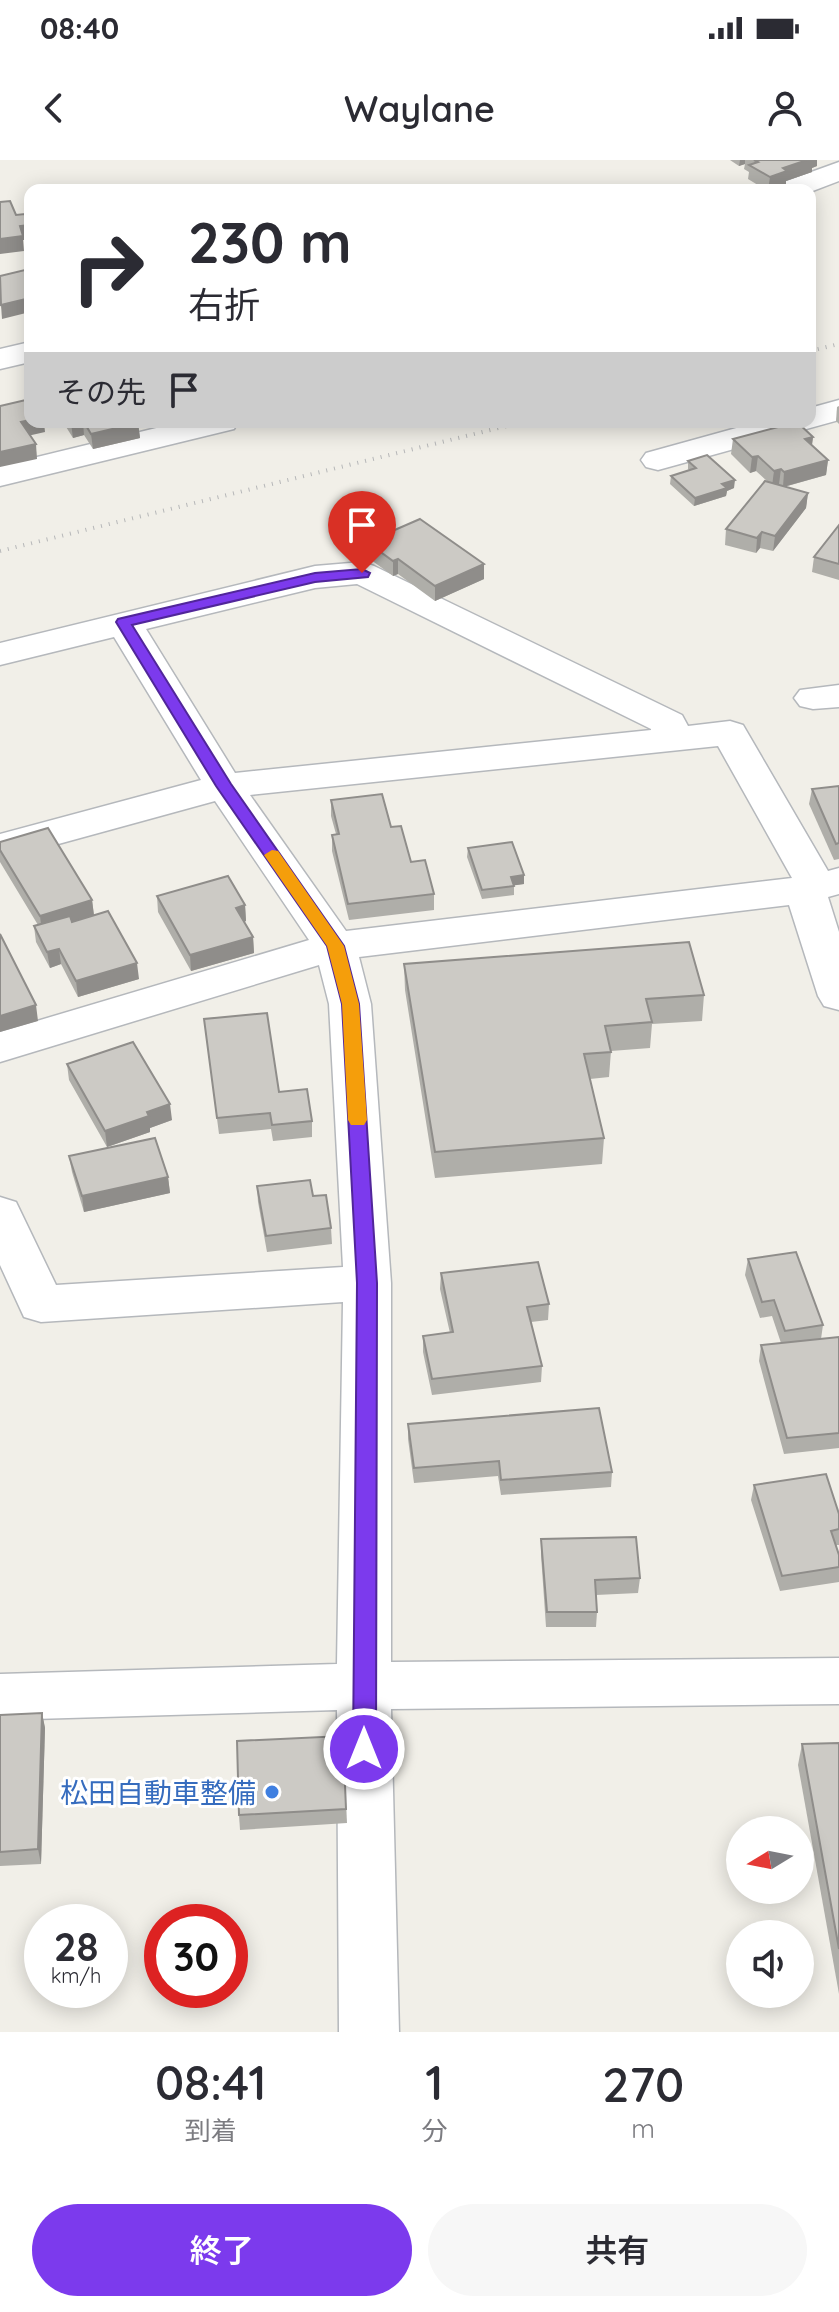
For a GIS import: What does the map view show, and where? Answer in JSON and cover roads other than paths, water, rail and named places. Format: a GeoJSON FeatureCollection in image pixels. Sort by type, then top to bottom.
{"type":"FeatureCollection","features":[{"type":"Feature","properties":{"kind":"street"},"geometry":{"type":"LineString","coordinates":[[804,184],[839,171]]}},
{"type":"Feature","properties":{"kind":"street"},"geometry":{"type":"LineString","coordinates":[[0,359],[24,353]]}},
{"type":"Feature","properties":{"kind":"street"},"geometry":{"type":"LineString","coordinates":[[816,416],[839,410]]}},
{"type":"Feature","properties":{"kind":"street"},"geometry":{"type":"LineString","coordinates":[[0,476],[197,428]]}},
{"type":"Feature","properties":{"kind":"street"},"geometry":{"type":"LineString","coordinates":[[658,460],[773,428]]}},
{"type":"Feature","properties":{"kind":"street"},"geometry":{"type":"LineString","coordinates":[[0,654],[315,577],[362,573],[669,723],[671,741]]}},
{"type":"Feature","properties":{"kind":"street"},"geometry":{"type":"LineString","coordinates":[[123,622],[224,786],[335,946],[350,1004],[367,1283],[364,1686],[369,2032]]}},
{"type":"Feature","properties":{"kind":"street"},"geometry":{"type":"LineString","coordinates":[[0,847],[224,786],[730,733],[820,886],[839,996]]}},
{"type":"Feature","properties":{"kind":"street"},"geometry":{"type":"LineString","coordinates":[[0,1047],[335,946],[820,886]]}},
{"type":"Feature","properties":{"kind":"street"},"geometry":{"type":"LineString","coordinates":[[0,1214],[41,1304],[367,1283]]}},
{"type":"Feature","properties":{"kind":"street"},"geometry":{"type":"LineString","coordinates":[[0,1697],[364,1686],[839,1681]]}},
{"type":"Feature","properties":{"kind":"railway"},"geometry":{"type":"LineString","coordinates":[[816,350],[839,344]]}},
{"type":"Feature","properties":{"kind":"railway"},"geometry":{"type":"LineString","coordinates":[[0,551],[499,428]]}},
{"type":"Feature","properties":{"kind":"place","name":"松田自動車整備"},"geometry":{"type":"Point","coordinates":[272,1792]}}]}
